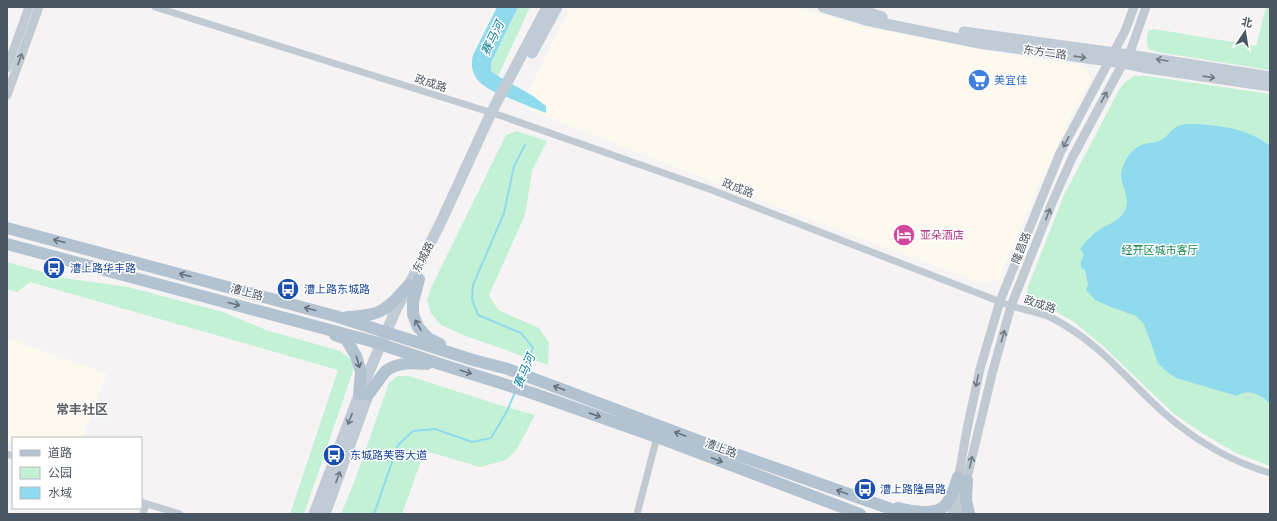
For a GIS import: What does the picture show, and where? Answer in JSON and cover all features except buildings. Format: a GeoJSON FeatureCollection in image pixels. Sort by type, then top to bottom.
{"type":"FeatureCollection","features":[{"type":"Feature","properties":{"kind":"main road","name":"东城路"},"geometry":{"type":"LineString","coordinates":[[514,79],[547,7]]}},
{"type":"Feature","properties":{"kind":"main road","name":"东城路"},"geometry":{"type":"LineString","coordinates":[[314,514],[389,333],[495,114],[557,7]]}},
{"type":"Feature","properties":{"kind":"main road","name":"东方二路"},"geometry":{"type":"LineString","coordinates":[[822,7],[868,13]]}},
{"type":"Feature","properties":{"kind":"main road","name":"东方二路"},"geometry":{"type":"LineString","coordinates":[[850,7],[887,19],[1110,57],[1270,77]]}},
{"type":"Feature","properties":{"kind":"main road","name":"东方二路"},"geometry":{"type":"LineString","coordinates":[[1126,59],[1148,68],[1270,86]]}},
{"type":"Feature","properties":{"kind":"main road"},"geometry":{"type":"LineString","coordinates":[[7,223],[33,234]]}},
{"type":"Feature","properties":{"kind":"main road","name":"漕上路"},"geometry":{"type":"LineString","coordinates":[[7,228],[335,316],[473,360],[508,369],[713,446],[906,514]]}},
{"type":"Feature","properties":{"kind":"main road","name":"漕上路"},"geometry":{"type":"LineString","coordinates":[[7,244],[384,345],[532,393],[657,437],[860,514]]}},
{"type":"Feature","properties":{"kind":"main road"},"geometry":{"type":"LineString","coordinates":[[335,316],[358,317],[384,310],[414,282]]}},
{"type":"Feature","properties":{"kind":"main road"},"geometry":{"type":"LineString","coordinates":[[414,282],[412,302],[413,314],[418,327],[428,338],[473,360]]}},
{"type":"Feature","properties":{"kind":"main road"},"geometry":{"type":"LineString","coordinates":[[308,324],[346,339],[356,356],[361,372],[364,395]]}},
{"type":"Feature","properties":{"kind":"main road"},"geometry":{"type":"LineString","coordinates":[[364,395],[386,370],[399,365],[414,363],[443,365]]}},
{"type":"Feature","properties":{"kind":"main road","name":"东城路"},"geometry":{"type":"LineString","coordinates":[[325,514],[364,395]]}},
{"type":"Feature","properties":{"kind":"main road"},"geometry":{"type":"LineString","coordinates":[[871,502],[904,510],[926,513],[942,508],[952,496],[963,478]]}},
{"type":"Feature","properties":{"kind":"main road"},"geometry":{"type":"LineString","coordinates":[[963,478],[969,514]]}},
{"type":"Feature","properties":{"kind":"street"},"geometry":{"type":"LineString","coordinates":[[7,68],[29,7]]}},
{"type":"Feature","properties":{"kind":"street"},"geometry":{"type":"LineString","coordinates":[[7,96],[39,7]]}},
{"type":"Feature","properties":{"kind":"street","name":"政成路"},"geometry":{"type":"LineString","coordinates":[[155,7],[495,114],[709,189],[1011,306],[1051,318],[1082,336],[1107,357],[1165,413],[1195,437],[1231,457],[1270,474]]}},
{"type":"Feature","properties":{"kind":"street","name":"隆昌路"},"geometry":{"type":"LineString","coordinates":[[960,514],[967,429],[980,368],[1000,301],[1060,153],[1125,31],[1134,7]]}},
{"type":"Feature","properties":{"kind":"street","name":"隆昌路"},"geometry":{"type":"LineString","coordinates":[[952,514],[1011,306],[1072,158],[1126,59],[1146,7]]}},
{"type":"Feature","properties":{"kind":"street"},"geometry":{"type":"LineString","coordinates":[[637,514],[657,437]]}},
{"type":"Feature","properties":{"kind":"street"},"geometry":{"type":"LineString","coordinates":[[143,514],[144,503],[180,514]]}},
{"type":"Feature","properties":{"kind":"shaded area"},"geometry":{"type":"Polygon","coordinates":[[[571,7],[797,7],[864,27],[1004,54],[1080,65],[1087,68],[1091,80],[1074,110],[1035,193],[998,280],[987,283],[975,281],[827,226],[528,110],[528,91],[571,7]]]}},
{"type":"Feature","properties":{"kind":"shaded area"},"geometry":{"type":"Polygon","coordinates":[[[7,338],[107,374],[82,437],[12,437],[12,444],[7,442],[7,338]]]}},
{"type":"Feature","properties":{"kind":"green space"},"geometry":{"type":"Polygon","coordinates":[[[518,7],[530,7],[498,76],[491,71],[491,63],[518,7]]]}},
{"type":"Feature","properties":{"kind":"green space"},"geometry":{"type":"Polygon","coordinates":[[[1266,7],[1270,7],[1270,70],[1157,52],[1149,49],[1147,40],[1148,33],[1149,30],[1154,29],[1256,46],[1266,7]]]}},
{"type":"Feature","properties":{"kind":"green space","name":"经开区城市客厅"},"geometry":{"type":"Polygon","coordinates":[[[1134,76],[1147,76],[1270,94],[1270,466],[1236,453],[1202,433],[1173,413],[1103,346],[1073,321],[1030,298],[1027,293],[1064,195],[1119,90],[1125,82],[1134,76]]]}},
{"type":"Feature","properties":{"kind":"green space"},"geometry":{"type":"Polygon","coordinates":[[[517,131],[547,141],[532,171],[525,215],[489,295],[498,310],[539,328],[549,343],[548,365],[463,335],[441,325],[431,313],[427,300],[431,288],[506,135],[517,131]]]}},
{"type":"Feature","properties":{"kind":"green space"},"geometry":{"type":"Polygon","coordinates":[[[7,262],[64,278],[128,287],[223,312],[266,330],[340,351],[352,360],[353,371],[304,514],[290,514],[338,370],[30,282],[17,292],[7,289],[7,262]]]}},
{"type":"Feature","properties":{"kind":"green space"},"geometry":{"type":"Polygon","coordinates":[[[398,376],[409,376],[535,415],[517,449],[506,460],[480,467],[429,452],[422,458],[402,514],[341,514],[355,480],[389,383],[398,376]]]}},
{"type":"Feature","properties":{"kind":"water"},"geometry":{"type":"Polygon","coordinates":[[[497,7],[518,7],[491,63],[491,71],[533,96],[546,106],[546,113],[490,90],[477,79],[474,73],[472,65],[473,55],[497,7]]]}},
{"type":"Feature","properties":{"kind":"water"},"geometry":{"type":"Polygon","coordinates":[[[1184,124],[1213,125],[1234,129],[1262,140],[1270,146],[1270,404],[1262,397],[1254,394],[1246,392],[1237,396],[1176,378],[1158,363],[1144,324],[1136,316],[1095,300],[1086,290],[1088,284],[1085,270],[1081,268],[1081,261],[1084,254],[1080,249],[1096,232],[1115,221],[1125,210],[1127,201],[1121,174],[1128,157],[1137,147],[1162,140],[1176,127],[1184,124]]]}},
{"type":"Feature","properties":{"kind":"waterway","name":"赛马河"},"geometry":{"type":"LineString","coordinates":[[524,371],[533,348],[521,333],[478,315],[472,299],[473,285],[504,213],[514,166],[525,145]]}},
{"type":"Feature","properties":{"kind":"waterway","name":"赛马河"},"geometry":{"type":"LineString","coordinates":[[374,514],[398,445],[413,431],[435,429],[472,442],[491,438],[507,411],[515,392]]}},
{"type":"Feature","properties":{"kind":"place","name":"美宜佳"},"geometry":{"type":"Point","coordinates":[979,80]}},
{"type":"Feature","properties":{"kind":"place","name":"亚朵酒店"},"geometry":{"type":"Point","coordinates":[904,235]}},
{"type":"Feature","properties":{"kind":"place","name":"漕上路华丰路"},"geometry":{"type":"Point","coordinates":[54,268]}},
{"type":"Feature","properties":{"kind":"place","name":"漕上路东城路"},"geometry":{"type":"Point","coordinates":[288,289]}},
{"type":"Feature","properties":{"kind":"place","name":"东城路芙蓉大道"},"geometry":{"type":"Point","coordinates":[334,455]}},
{"type":"Feature","properties":{"kind":"place","name":"漕上路隆昌路"},"geometry":{"type":"Point","coordinates":[865,489]}},
{"type":"Feature","properties":{"kind":"district","name":"常丰社区"},"geometry":{"type":"Point","coordinates":[82,409]}}]}
